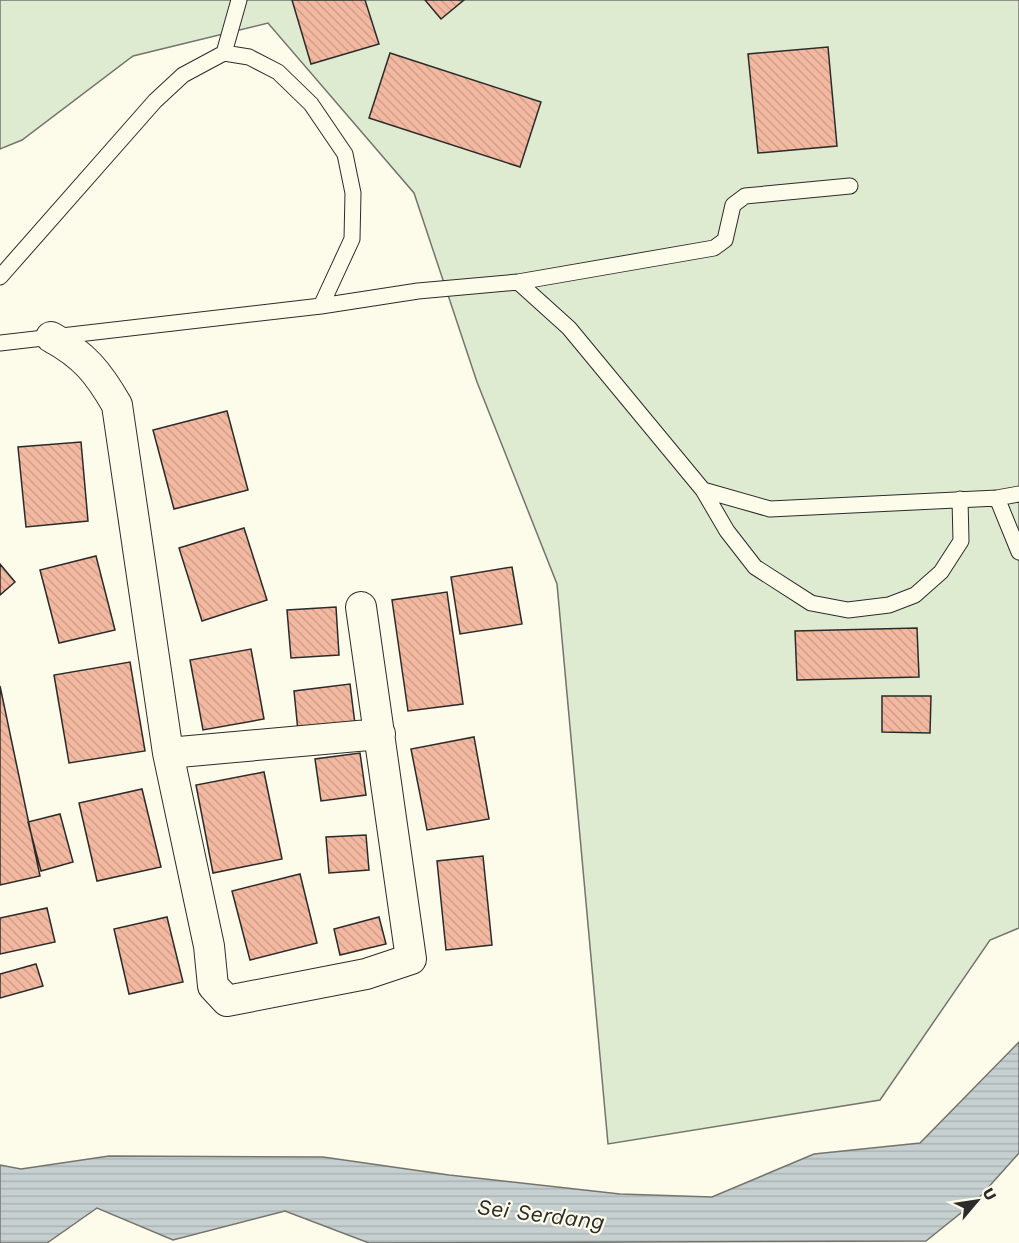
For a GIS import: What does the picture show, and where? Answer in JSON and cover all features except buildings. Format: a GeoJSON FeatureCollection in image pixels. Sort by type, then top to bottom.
{"type":"FeatureCollection","features":[{"type":"Feature","properties":{"kind":"street"},"geometry":{"type":"LineString","coordinates":[[51,337],[77,351],[95,372],[117,405],[168,753],[209,946],[213,986],[227,1001],[366,974],[411,959],[361,607]]}},
{"type":"Feature","properties":{"kind":"street"},"geometry":{"type":"LineString","coordinates":[[168,753],[380,734]]}},
{"type":"Feature","properties":{"kind":"lane"},"geometry":{"type":"LineString","coordinates":[[224,53],[240,0]]}},
{"type":"Feature","properties":{"kind":"lane"},"geometry":{"type":"LineString","coordinates":[[0,277],[155,101],[183,75],[224,53],[249,57],[278,72],[311,104],[345,154],[353,193],[352,239],[321,306]]}},
{"type":"Feature","properties":{"kind":"lane"},"geometry":{"type":"LineString","coordinates":[[0,343],[321,306],[418,291],[518,282],[714,248],[725,240],[733,204],[745,196],[850,186]]}},
{"type":"Feature","properties":{"kind":"lane"},"geometry":{"type":"LineString","coordinates":[[518,282],[569,328],[703,489],[727,531],[755,567],[811,603],[848,610],[889,605],[915,595],[941,572],[961,541],[960,499]]}},
{"type":"Feature","properties":{"kind":"lane"},"geometry":{"type":"LineString","coordinates":[[703,489],[770,509],[997,498],[1019,494]]}},
{"type":"Feature","properties":{"kind":"lane"},"geometry":{"type":"LineString","coordinates":[[997,498],[1019,552]]}},
{"type":"Feature","properties":{"kind":"green space"},"geometry":{"type":"Polygon","coordinates":[[[0,0],[1019,0],[1019,928],[990,940],[880,1100],[608,1144],[557,584],[477,382],[414,193],[268,23],[133,56],[22,140],[0,149],[0,0]]]}},
{"type":"Feature","properties":{"kind":"water","name":"Sei Serdang"},"geometry":{"type":"Polygon","coordinates":[[[1019,1042],[1019,1153],[977,1200],[926,1241],[369,1243],[285,1211],[173,1240],[97,1208],[47,1243],[0,1243],[0,1165],[21,1169],[109,1156],[323,1157],[449,1175],[620,1194],[712,1197],[814,1154],[920,1143],[1019,1042]]]}}]}
